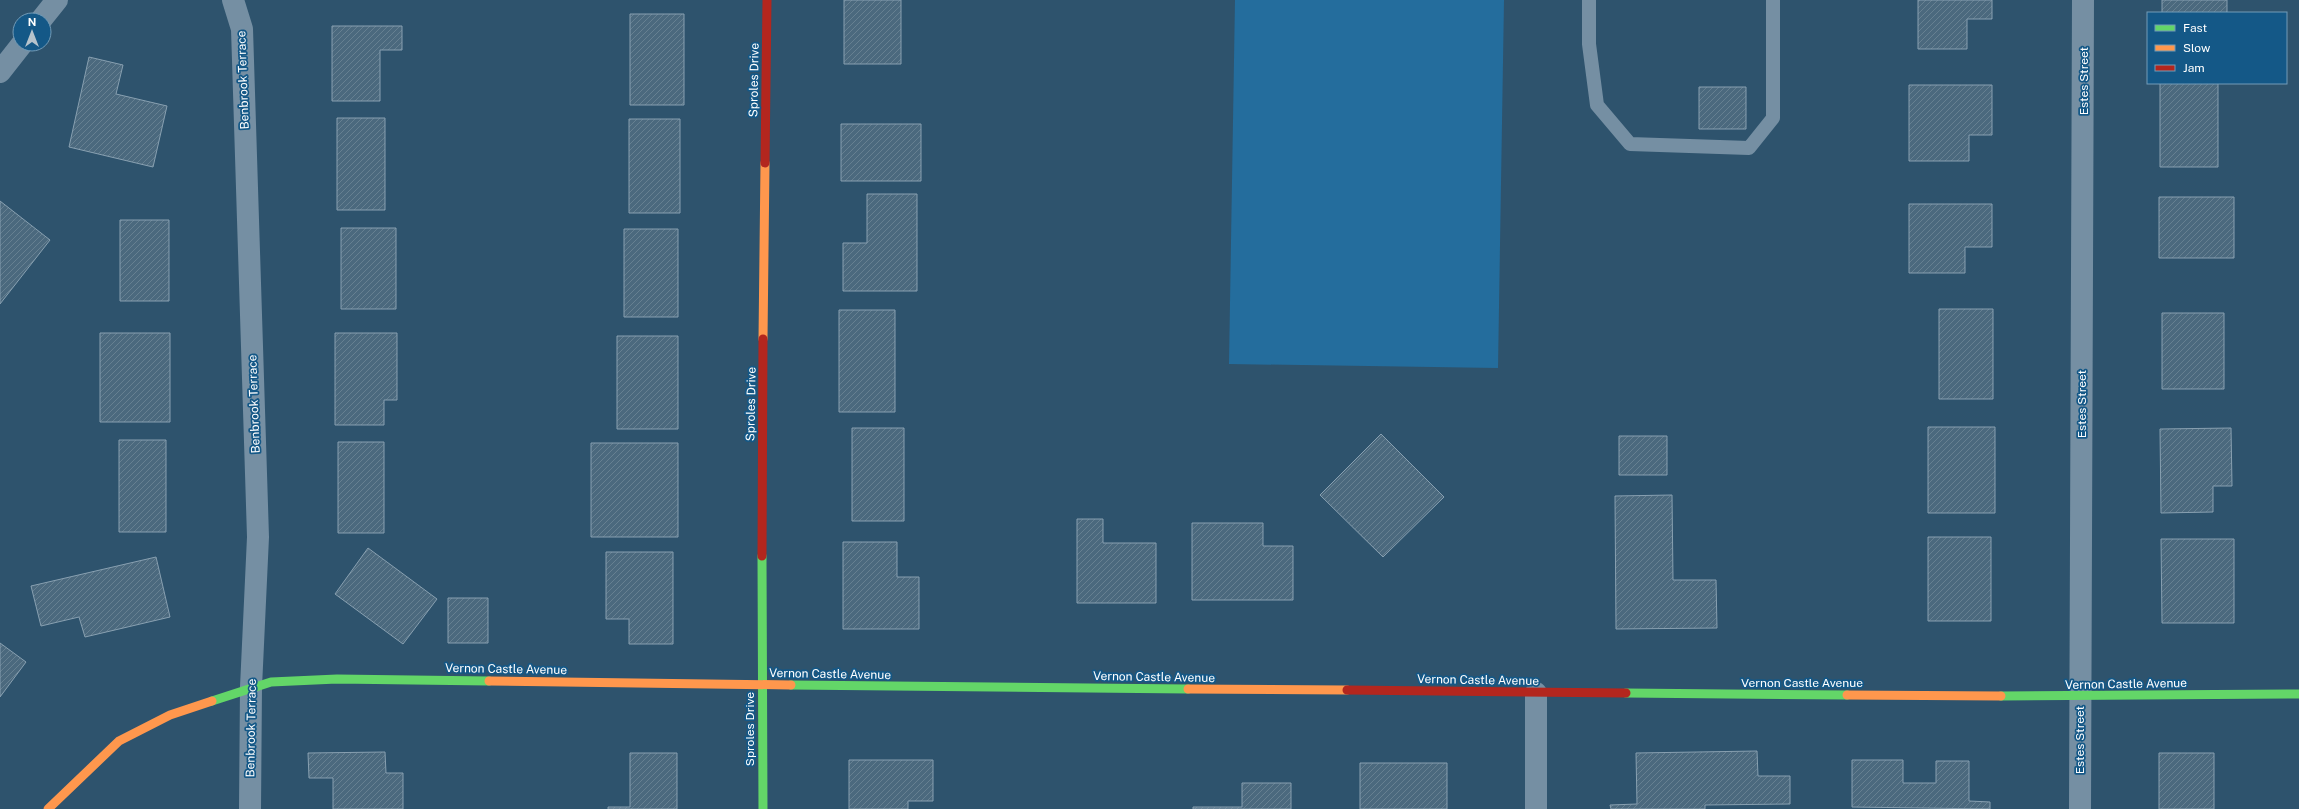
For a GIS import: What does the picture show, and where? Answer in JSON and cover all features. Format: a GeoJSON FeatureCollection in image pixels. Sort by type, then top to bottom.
{"type":"FeatureCollection","features":[{"type":"Feature","properties":{"kind":"street"},"geometry":{"type":"LineString","coordinates":[[47,12],[57,0]]}},
{"type":"Feature","properties":{"kind":"street","name":"Benbrook Terrace"},"geometry":{"type":"LineString","coordinates":[[233,0],[242,29],[258,537],[251,687],[250,809]]}},
{"type":"Feature","properties":{"kind":"street","name":"Sproles Drive"},"geometry":{"type":"LineString","coordinates":[[763,809],[762,434],[767,0]]}},
{"type":"Feature","properties":{"kind":"street","name":"Estes Street"},"geometry":{"type":"LineString","coordinates":[[2080,809],[2084,157],[2083,0]]}},
{"type":"Feature","properties":{"kind":"street"},"geometry":{"type":"LineString","coordinates":[[0,72],[16,52]]}},
{"type":"Feature","properties":{"kind":"street","name":"Vernon Castle Avenue"},"geometry":{"type":"LineString","coordinates":[[48,809],[119,740],[170,715],[251,687],[271,682],[337,679],[1536,693],[2080,697],[2299,694]]}},
{"type":"Feature","properties":{"kind":"street"},"geometry":{"type":"LineString","coordinates":[[1536,693],[1536,809]]}},
{"type":"Feature","properties":{"kind":"lane"},"geometry":{"type":"LineString","coordinates":[[1588,0],[1589,44],[1597,105],[1630,144],[1749,148],[1773,118],[1772,0]]}},
{"type":"Feature","properties":{"kind":"shaded area"},"geometry":{"type":"Polygon","coordinates":[[[1235,0],[1504,0],[1498,368],[1229,364],[1235,0]]]}},
{"type":"Feature","properties":{"kind":"building"},"geometry":{"type":"Polygon","coordinates":[[[844,0],[901,0],[901,64],[844,64],[844,0]]]}},
{"type":"Feature","properties":{"kind":"building"},"geometry":{"type":"Polygon","coordinates":[[[1918,0],[1992,0],[1992,19],[1967,19],[1967,49],[1918,49],[1918,0]]]}},
{"type":"Feature","properties":{"kind":"building"},"geometry":{"type":"Polygon","coordinates":[[[2162,0],[2227,0],[2227,12],[2162,12],[2162,0]]]}},
{"type":"Feature","properties":{"kind":"building"},"geometry":{"type":"Polygon","coordinates":[[[630,14],[684,14],[684,105],[630,105],[630,14]]]}},
{"type":"Feature","properties":{"kind":"building"},"geometry":{"type":"Polygon","coordinates":[[[332,26],[402,26],[402,50],[380,50],[380,101],[332,101],[332,26]]]}},
{"type":"Feature","properties":{"kind":"building"},"geometry":{"type":"Polygon","coordinates":[[[89,57],[123,65],[116,94],[167,106],[153,167],[69,147],[89,57]]]}},
{"type":"Feature","properties":{"kind":"building"},"geometry":{"type":"Polygon","coordinates":[[[2160,84],[2218,84],[2218,167],[2160,167],[2160,84]]]}},
{"type":"Feature","properties":{"kind":"building"},"geometry":{"type":"Polygon","coordinates":[[[1909,85],[1992,85],[1992,135],[1969,135],[1969,161],[1909,161],[1909,85]]]}},
{"type":"Feature","properties":{"kind":"building"},"geometry":{"type":"Polygon","coordinates":[[[1699,87],[1746,87],[1746,129],[1699,129],[1699,87]]]}},
{"type":"Feature","properties":{"kind":"building"},"geometry":{"type":"Polygon","coordinates":[[[337,118],[385,118],[385,210],[337,210],[337,118]]]}},
{"type":"Feature","properties":{"kind":"building"},"geometry":{"type":"Polygon","coordinates":[[[629,119],[680,119],[680,213],[629,213],[629,119]]]}},
{"type":"Feature","properties":{"kind":"building"},"geometry":{"type":"Polygon","coordinates":[[[841,124],[921,124],[921,181],[841,181],[841,124]]]}},
{"type":"Feature","properties":{"kind":"building"},"geometry":{"type":"Polygon","coordinates":[[[867,194],[917,194],[917,291],[843,291],[843,243],[867,243],[867,194]]]}},
{"type":"Feature","properties":{"kind":"building"},"geometry":{"type":"Polygon","coordinates":[[[2159,197],[2234,197],[2234,258],[2159,258],[2159,197]]]}},
{"type":"Feature","properties":{"kind":"building"},"geometry":{"type":"Polygon","coordinates":[[[0,201],[50,240],[0,304],[0,201]]]}},
{"type":"Feature","properties":{"kind":"building"},"geometry":{"type":"Polygon","coordinates":[[[1909,204],[1992,204],[1992,247],[1965,247],[1965,273],[1909,273],[1909,204]]]}},
{"type":"Feature","properties":{"kind":"building"},"geometry":{"type":"Polygon","coordinates":[[[120,220],[169,220],[169,301],[120,301],[120,220]]]}},
{"type":"Feature","properties":{"kind":"building"},"geometry":{"type":"Polygon","coordinates":[[[341,228],[396,228],[396,309],[341,309],[341,228]]]}},
{"type":"Feature","properties":{"kind":"building"},"geometry":{"type":"Polygon","coordinates":[[[624,229],[678,229],[678,317],[624,317],[624,229]]]}},
{"type":"Feature","properties":{"kind":"building"},"geometry":{"type":"Polygon","coordinates":[[[1939,309],[1993,309],[1993,399],[1939,399],[1939,309]]]}},
{"type":"Feature","properties":{"kind":"building"},"geometry":{"type":"Polygon","coordinates":[[[839,310],[895,310],[895,412],[839,412],[839,310]]]}},
{"type":"Feature","properties":{"kind":"building"},"geometry":{"type":"Polygon","coordinates":[[[2162,313],[2224,313],[2224,389],[2162,389],[2162,313]]]}},
{"type":"Feature","properties":{"kind":"building"},"geometry":{"type":"Polygon","coordinates":[[[100,333],[170,333],[170,422],[100,422],[100,333]]]}},
{"type":"Feature","properties":{"kind":"building"},"geometry":{"type":"Polygon","coordinates":[[[335,333],[397,333],[397,400],[384,400],[384,425],[335,425],[335,333]]]}},
{"type":"Feature","properties":{"kind":"building"},"geometry":{"type":"Polygon","coordinates":[[[617,336],[678,336],[678,429],[617,429],[617,336]]]}},
{"type":"Feature","properties":{"kind":"building"},"geometry":{"type":"Polygon","coordinates":[[[1928,427],[1995,427],[1995,513],[1928,513],[1928,427]]]}},
{"type":"Feature","properties":{"kind":"building"},"geometry":{"type":"Polygon","coordinates":[[[852,428],[904,428],[904,521],[852,521],[852,428]]]}},
{"type":"Feature","properties":{"kind":"building"},"geometry":{"type":"Polygon","coordinates":[[[2231,428],[2232,486],[2213,486],[2213,512],[2161,513],[2160,429],[2231,428]]]}},
{"type":"Feature","properties":{"kind":"building"},"geometry":{"type":"Polygon","coordinates":[[[1381,434],[1444,497],[1383,557],[1320,495],[1381,434]]]}},
{"type":"Feature","properties":{"kind":"building"},"geometry":{"type":"Polygon","coordinates":[[[1619,436],[1667,436],[1667,475],[1619,475],[1619,436]]]}},
{"type":"Feature","properties":{"kind":"building"},"geometry":{"type":"Polygon","coordinates":[[[119,440],[166,440],[166,532],[119,532],[119,440]]]}},
{"type":"Feature","properties":{"kind":"building"},"geometry":{"type":"Polygon","coordinates":[[[338,442],[384,442],[384,533],[338,533],[338,442]]]}},
{"type":"Feature","properties":{"kind":"building"},"geometry":{"type":"Polygon","coordinates":[[[591,443],[678,443],[678,537],[591,537],[591,443]]]}},
{"type":"Feature","properties":{"kind":"building"},"geometry":{"type":"Polygon","coordinates":[[[1672,495],[1673,580],[1716,580],[1717,628],[1616,629],[1615,496],[1672,495]]]}},
{"type":"Feature","properties":{"kind":"building"},"geometry":{"type":"Polygon","coordinates":[[[1077,519],[1103,519],[1103,543],[1156,543],[1156,603],[1077,603],[1077,519]]]}},
{"type":"Feature","properties":{"kind":"building"},"geometry":{"type":"Polygon","coordinates":[[[1192,523],[1263,523],[1263,546],[1293,546],[1293,600],[1192,600],[1192,523]]]}},
{"type":"Feature","properties":{"kind":"building"},"geometry":{"type":"Polygon","coordinates":[[[1928,537],[1991,537],[1991,621],[1928,621],[1928,537]]]}},
{"type":"Feature","properties":{"kind":"building"},"geometry":{"type":"Polygon","coordinates":[[[2161,539],[2234,539],[2234,623],[2162,623],[2161,539]]]}},
{"type":"Feature","properties":{"kind":"building"},"geometry":{"type":"Polygon","coordinates":[[[843,542],[897,542],[897,577],[919,577],[919,629],[843,629],[843,542]]]}},
{"type":"Feature","properties":{"kind":"building"},"geometry":{"type":"Polygon","coordinates":[[[368,548],[437,599],[403,644],[335,594],[368,548]]]}},
{"type":"Feature","properties":{"kind":"building"},"geometry":{"type":"Polygon","coordinates":[[[606,552],[673,552],[673,644],[629,644],[629,619],[606,619],[606,552]]]}},
{"type":"Feature","properties":{"kind":"building"},"geometry":{"type":"Polygon","coordinates":[[[156,557],[170,617],[85,637],[79,617],[41,626],[31,586],[156,557]]]}},
{"type":"Feature","properties":{"kind":"building"},"geometry":{"type":"Polygon","coordinates":[[[448,598],[488,598],[488,643],[448,643],[448,598]]]}},
{"type":"Feature","properties":{"kind":"building"},"geometry":{"type":"Polygon","coordinates":[[[0,643],[26,662],[0,697],[0,643]]]}},
{"type":"Feature","properties":{"kind":"building"},"geometry":{"type":"Polygon","coordinates":[[[1757,751],[1758,776],[1790,776],[1790,804],[1705,805],[1705,809],[1611,809],[1610,805],[1637,804],[1636,753],[1757,751]]]}},
{"type":"Feature","properties":{"kind":"building"},"geometry":{"type":"Polygon","coordinates":[[[385,752],[386,773],[403,773],[403,809],[333,809],[333,778],[309,778],[308,753],[385,752]]]}},
{"type":"Feature","properties":{"kind":"building"},"geometry":{"type":"Polygon","coordinates":[[[630,753],[677,753],[677,809],[608,809],[608,807],[630,807],[630,753]]]}},
{"type":"Feature","properties":{"kind":"building"},"geometry":{"type":"Polygon","coordinates":[[[2159,753],[2214,753],[2214,809],[2159,809],[2159,753]]]}},
{"type":"Feature","properties":{"kind":"building"},"geometry":{"type":"Polygon","coordinates":[[[849,760],[933,760],[933,801],[908,801],[908,809],[849,809],[849,760]]]}},
{"type":"Feature","properties":{"kind":"building"},"geometry":{"type":"Polygon","coordinates":[[[1852,760],[1903,760],[1903,783],[1936,783],[1936,761],[1969,761],[1969,801],[1990,802],[1990,809],[1852,807],[1852,760]]]}},
{"type":"Feature","properties":{"kind":"building"},"geometry":{"type":"Polygon","coordinates":[[[1360,763],[1447,763],[1447,809],[1360,809],[1360,763]]]}},
{"type":"Feature","properties":{"kind":"building"},"geometry":{"type":"Polygon","coordinates":[[[1242,783],[1291,783],[1291,809],[1193,809],[1193,807],[1242,807],[1242,783]]]}},
{"type":"Feature","properties":{"kind":"traffic: fast"},"geometry":{"type":"LineString","coordinates":[[762,556],[763,809]]}},
{"type":"Feature","properties":{"kind":"traffic: fast"},"geometry":{"type":"LineString","coordinates":[[212,701],[271,682],[337,679],[489,681]]}},
{"type":"Feature","properties":{"kind":"traffic: fast"},"geometry":{"type":"LineString","coordinates":[[791,685],[1188,689]]}},
{"type":"Feature","properties":{"kind":"traffic: fast"},"geometry":{"type":"LineString","coordinates":[[1626,693],[1847,695]]}},
{"type":"Feature","properties":{"kind":"traffic: fast"},"geometry":{"type":"LineString","coordinates":[[2001,696],[2299,694]]}},
{"type":"Feature","properties":{"kind":"traffic: slow"},"geometry":{"type":"LineString","coordinates":[[763,339],[765,163]]}},
{"type":"Feature","properties":{"kind":"traffic: slow"},"geometry":{"type":"LineString","coordinates":[[489,681],[791,685]]}},
{"type":"Feature","properties":{"kind":"traffic: slow"},"geometry":{"type":"LineString","coordinates":[[1188,689],[1347,690]]}},
{"type":"Feature","properties":{"kind":"traffic: slow"},"geometry":{"type":"LineString","coordinates":[[1847,695],[2001,696]]}},
{"type":"Feature","properties":{"kind":"traffic: slow"},"geometry":{"type":"LineString","coordinates":[[48,809],[119,741],[170,715],[212,701]]}},
{"type":"Feature","properties":{"kind":"traffic: jam"},"geometry":{"type":"LineString","coordinates":[[765,163],[767,0]]}},
{"type":"Feature","properties":{"kind":"traffic: jam"},"geometry":{"type":"LineString","coordinates":[[762,556],[763,339]]}},
{"type":"Feature","properties":{"kind":"traffic: jam"},"geometry":{"type":"LineString","coordinates":[[1347,690],[1626,693]]}}]}
